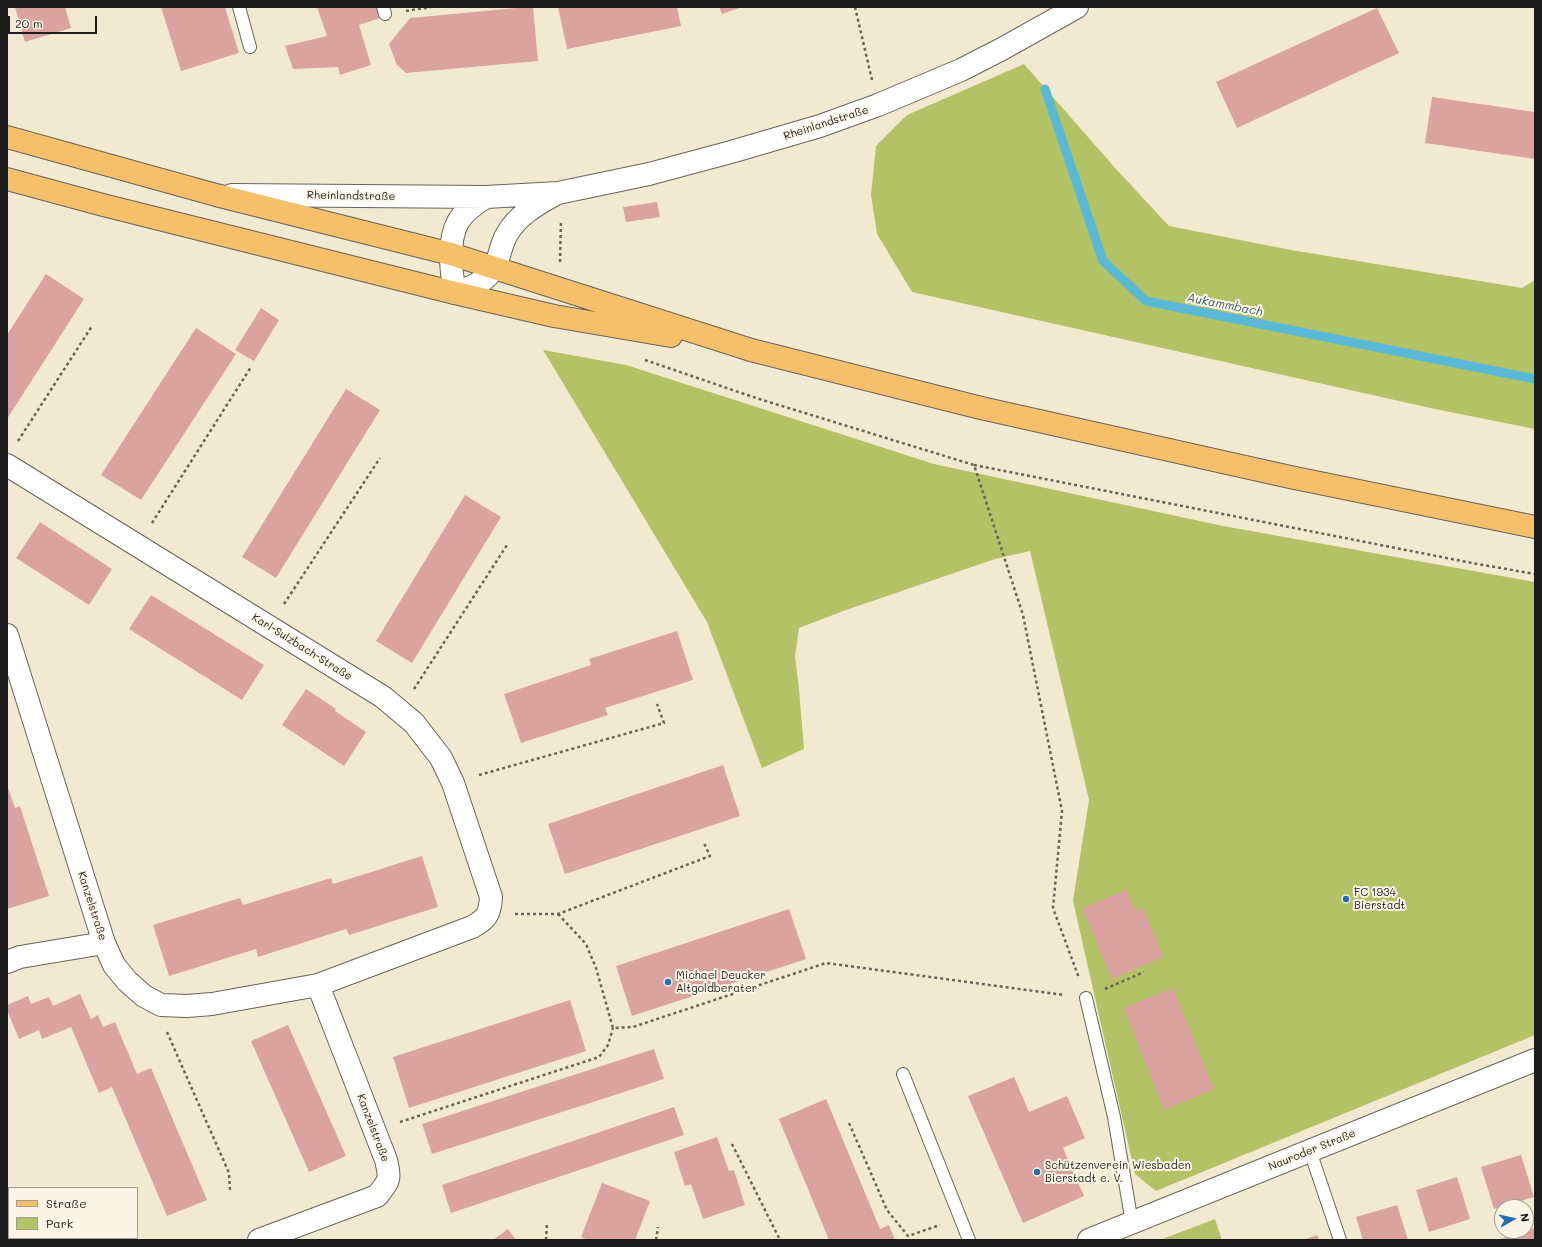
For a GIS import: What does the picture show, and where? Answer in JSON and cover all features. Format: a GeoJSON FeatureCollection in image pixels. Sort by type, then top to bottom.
{"type":"FeatureCollection","features":[{"type":"Feature","properties":{"kind":"main road"},"geometry":{"type":"LineString","coordinates":[[7,137],[216,195],[451,254],[751,350],[989,410],[1290,478],[1535,527]]}},
{"type":"Feature","properties":{"kind":"main road"},"geometry":{"type":"LineString","coordinates":[[7,179],[103,205],[455,293],[554,316],[751,350]]}},
{"type":"Feature","properties":{"kind":"street","name":"Rheinlandstraße"},"geometry":{"type":"LineString","coordinates":[[216,195],[486,197],[558,193],[649,174],[820,126],[878,105],[961,70],[1077,7]]}},
{"type":"Feature","properties":{"kind":"street","name":"Rheinlandstraße"},"geometry":{"type":"LineString","coordinates":[[455,293],[477,284],[486,278],[494,267],[507,234],[517,222],[528,211],[558,193]]}},
{"type":"Feature","properties":{"kind":"street"},"geometry":{"type":"LineString","coordinates":[[455,293],[451,269],[451,254],[454,232],[458,222],[475,204],[486,197]]}},
{"type":"Feature","properties":{"kind":"street","name":"Karl-Sulzbach-Straße"},"geometry":{"type":"LineString","coordinates":[[7,465],[383,697],[414,723],[441,758],[453,783],[490,897],[488,915]]}},
{"type":"Feature","properties":{"kind":"street","name":"Kanzelstraße"},"geometry":{"type":"LineString","coordinates":[[7,636],[104,943],[114,965],[127,981],[144,996],[161,1005],[187,1006],[212,1004],[318,985],[472,927],[482,922],[488,915]]}},
{"type":"Feature","properties":{"kind":"street"},"geometry":{"type":"LineString","coordinates":[[7,962],[20,957],[104,943]]}},
{"type":"Feature","properties":{"kind":"street","name":"Kanzelstraße"},"geometry":{"type":"LineString","coordinates":[[259,1240],[377,1196],[388,1184],[390,1174],[386,1160],[318,985]]}},
{"type":"Feature","properties":{"kind":"street","name":"Nauroder Straße"},"geometry":{"type":"LineString","coordinates":[[1089,1240],[1535,1060]]}},
{"type":"Feature","properties":{"kind":"lane"},"geometry":{"type":"LineString","coordinates":[[239,7],[250,47]]}},
{"type":"Feature","properties":{"kind":"lane"},"geometry":{"type":"LineString","coordinates":[[1086,998],[1114,1117],[1132,1223]]}},
{"type":"Feature","properties":{"kind":"lane"},"geometry":{"type":"LineString","coordinates":[[903,1074],[968,1240]]}},
{"type":"Feature","properties":{"kind":"lane"},"geometry":{"type":"LineString","coordinates":[[1310,1151],[1340,1240]]}},
{"type":"Feature","properties":{"kind":"path"},"geometry":{"type":"LineString","coordinates":[[384,10],[431,7]]}},
{"type":"Feature","properties":{"kind":"path"},"geometry":{"type":"LineString","coordinates":[[855,7],[878,105]]}},
{"type":"Feature","properties":{"kind":"path"},"geometry":{"type":"LineString","coordinates":[[558,193],[562,215],[560,288]]}},
{"type":"Feature","properties":{"kind":"path"},"geometry":{"type":"LineString","coordinates":[[16,445],[92,326]]}},
{"type":"Feature","properties":{"kind":"path"},"geometry":{"type":"LineString","coordinates":[[641,359],[756,398],[974,465],[1472,563],[1535,574]]}},
{"type":"Feature","properties":{"kind":"path"},"geometry":{"type":"LineString","coordinates":[[138,546],[251,366]]}},
{"type":"Feature","properties":{"kind":"path"},"geometry":{"type":"LineString","coordinates":[[269,626],[380,458]]}},
{"type":"Feature","properties":{"kind":"path"},"geometry":{"type":"LineString","coordinates":[[974,465],[1024,615],[1062,811],[1053,908],[1086,998]]}},
{"type":"Feature","properties":{"kind":"path"},"geometry":{"type":"LineString","coordinates":[[400,711],[507,546]]}},
{"type":"Feature","properties":{"kind":"path"},"geometry":{"type":"LineString","coordinates":[[453,783],[664,723],[657,704]]}},
{"type":"Feature","properties":{"kind":"path"},"geometry":{"type":"LineString","coordinates":[[488,915],[558,914],[710,856],[704,843]]}},
{"type":"Feature","properties":{"kind":"path"},"geometry":{"type":"LineString","coordinates":[[375,1130],[599,1057],[608,1045],[613,1028],[596,968],[586,944],[558,914]]}},
{"type":"Feature","properties":{"kind":"path"},"geometry":{"type":"LineString","coordinates":[[613,1028],[633,1027],[826,963],[1086,998],[1144,972]]}},
{"type":"Feature","properties":{"kind":"path"},"geometry":{"type":"LineString","coordinates":[[161,1005],[164,1025],[229,1173],[230,1190]]}},
{"type":"Feature","properties":{"kind":"path"},"geometry":{"type":"LineString","coordinates":[[849,1123],[887,1210],[908,1236],[960,1218]]}},
{"type":"Feature","properties":{"kind":"path"},"geometry":{"type":"LineString","coordinates":[[732,1144],[780,1240]]}},
{"type":"Feature","properties":{"kind":"path"},"geometry":{"type":"LineString","coordinates":[[546,1240],[547,1224]]}},
{"type":"Feature","properties":{"kind":"path"},"geometry":{"type":"LineString","coordinates":[[656,1240],[658,1227]]}},
{"type":"Feature","properties":{"kind":"green space"},"geometry":{"type":"Polygon","coordinates":[[[1024,64],[1116,169],[1169,226],[1291,250],[1522,288],[1535,280],[1535,429],[1435,409],[912,292],[877,234],[871,195],[876,146],[907,115],[1024,64]]]}},
{"type":"Feature","properties":{"kind":"green space"},"geometry":{"type":"Polygon","coordinates":[[[543,350],[626,365],[934,464],[1223,526],[1535,582],[1535,1035],[1156,1191],[1135,1174],[1073,901],[1089,800],[1030,551],[995,559],[846,610],[799,628],[795,656],[804,749],[762,768],[707,622],[543,350]]]}},
{"type":"Feature","properties":{"kind":"green space"},"geometry":{"type":"Polygon","coordinates":[[[1215,1219],[1222,1240],[1160,1240],[1215,1219]]]}},
{"type":"Feature","properties":{"kind":"building"},"geometry":{"type":"Polygon","coordinates":[[[15,7],[65,7],[71,28],[25,42],[15,7]]]}},
{"type":"Feature","properties":{"kind":"building"},"geometry":{"type":"Polygon","coordinates":[[[161,7],[225,7],[239,53],[181,71],[161,7]]]}},
{"type":"Feature","properties":{"kind":"building"},"geometry":{"type":"Polygon","coordinates":[[[317,7],[377,7],[380,18],[359,25],[371,65],[340,75],[338,67],[293,69],[285,46],[327,36],[317,7]]]}},
{"type":"Feature","properties":{"kind":"building"},"geometry":{"type":"Polygon","coordinates":[[[533,7],[538,61],[406,73],[397,65],[389,44],[410,18],[533,7]]]}},
{"type":"Feature","properties":{"kind":"building"},"geometry":{"type":"Polygon","coordinates":[[[558,7],[677,7],[681,26],[567,49],[558,7]]]}},
{"type":"Feature","properties":{"kind":"building"},"geometry":{"type":"Polygon","coordinates":[[[719,7],[742,7],[722,14],[719,7]]]}},
{"type":"Feature","properties":{"kind":"building"},"geometry":{"type":"Polygon","coordinates":[[[1377,8],[1399,53],[1237,128],[1216,82],[1377,8]]]}},
{"type":"Feature","properties":{"kind":"building"},"geometry":{"type":"Polygon","coordinates":[[[1432,97],[1535,112],[1535,159],[1425,143],[1432,97]]]}},
{"type":"Feature","properties":{"kind":"building"},"geometry":{"type":"Polygon","coordinates":[[[657,202],[660,217],[626,222],[623,207],[657,202]]]}},
{"type":"Feature","properties":{"kind":"building"},"geometry":{"type":"Polygon","coordinates":[[[46,274],[84,299],[7,419],[7,335],[46,274]]]}},
{"type":"Feature","properties":{"kind":"building"},"geometry":{"type":"Polygon","coordinates":[[[261,308],[279,320],[254,361],[235,350],[261,308]]]}},
{"type":"Feature","properties":{"kind":"building"},"geometry":{"type":"Polygon","coordinates":[[[196,328],[236,354],[141,500],[101,475],[196,328]]]}},
{"type":"Feature","properties":{"kind":"building"},"geometry":{"type":"Polygon","coordinates":[[[346,389],[380,410],[276,578],[242,557],[346,389]]]}},
{"type":"Feature","properties":{"kind":"building"},"geometry":{"type":"Polygon","coordinates":[[[465,495],[501,517],[412,663],[376,641],[465,495]]]}},
{"type":"Feature","properties":{"kind":"building"},"geometry":{"type":"Polygon","coordinates":[[[40,522],[112,569],[89,605],[16,558],[40,522]]]}},
{"type":"Feature","properties":{"kind":"building"},"geometry":{"type":"Polygon","coordinates":[[[151,595],[264,665],[242,700],[129,629],[151,595]]]}},
{"type":"Feature","properties":{"kind":"building"},"geometry":{"type":"Polygon","coordinates":[[[677,631],[693,680],[605,708],[608,715],[521,743],[504,694],[591,665],[589,659],[677,631]]]}},
{"type":"Feature","properties":{"kind":"building"},"geometry":{"type":"Polygon","coordinates":[[[306,689],[336,709],[335,711],[366,732],[344,766],[282,725],[306,689]]]}},
{"type":"Feature","properties":{"kind":"building"},"geometry":{"type":"Polygon","coordinates":[[[723,765],[740,816],[565,874],[548,824],[723,765]]]}},
{"type":"Feature","properties":{"kind":"building"},"geometry":{"type":"Polygon","coordinates":[[[7,785],[15,808],[20,806],[49,896],[7,909],[7,785]]]}},
{"type":"Feature","properties":{"kind":"building"},"geometry":{"type":"Polygon","coordinates":[[[422,856],[438,907],[349,935],[346,929],[258,957],[256,949],[169,976],[153,925],[240,898],[243,905],[331,878],[333,884],[422,856]]]}},
{"type":"Feature","properties":{"kind":"building"},"geometry":{"type":"Polygon","coordinates":[[[1127,890],[1136,911],[1143,908],[1163,957],[1112,979],[1082,908],[1127,890]]]}},
{"type":"Feature","properties":{"kind":"building"},"geometry":{"type":"Polygon","coordinates":[[[789,909],[806,959],[632,1016],[616,966],[789,909]]]}},
{"type":"Feature","properties":{"kind":"building"},"geometry":{"type":"Polygon","coordinates":[[[1173,988],[1214,1089],[1164,1110],[1124,1008],[1173,988]]]}},
{"type":"Feature","properties":{"kind":"building"},"geometry":{"type":"Polygon","coordinates":[[[80,994],[91,1019],[98,1015],[103,1027],[115,1022],[137,1074],[151,1068],[207,1200],[167,1216],[112,1087],[99,1093],[71,1027],[42,1039],[39,1030],[19,1039],[7,1010],[7,1005],[28,996],[31,1004],[49,997],[53,1006],[80,994]]]}},
{"type":"Feature","properties":{"kind":"building"},"geometry":{"type":"Polygon","coordinates":[[[570,1000],[586,1051],[409,1108],[393,1057],[570,1000]]]}},
{"type":"Feature","properties":{"kind":"building"},"geometry":{"type":"Polygon","coordinates":[[[288,1025],[346,1156],[309,1172],[251,1041],[288,1025]]]}},
{"type":"Feature","properties":{"kind":"building"},"geometry":{"type":"Polygon","coordinates":[[[654,1049],[664,1079],[432,1154],[422,1124],[654,1049]]]}},
{"type":"Feature","properties":{"kind":"building","name":"Schützenverein Wiesbaden Bierstadt e. V."},"geometry":{"type":"Polygon","coordinates":[[[1014,1077],[1029,1112],[1067,1096],[1085,1138],[1063,1148],[1084,1196],[1023,1223],[968,1096],[1014,1077]]]}},
{"type":"Feature","properties":{"kind":"building"},"geometry":{"type":"Polygon","coordinates":[[[826,1099],[880,1229],[889,1225],[895,1240],[829,1240],[779,1119],[826,1099]]]}},
{"type":"Feature","properties":{"kind":"building"},"geometry":{"type":"Polygon","coordinates":[[[674,1107],[684,1135],[451,1213],[442,1185],[674,1107]]]}},
{"type":"Feature","properties":{"kind":"building"},"geometry":{"type":"Polygon","coordinates":[[[717,1137],[729,1171],[734,1170],[745,1205],[703,1219],[691,1184],[685,1186],[674,1152],[717,1137]]]}},
{"type":"Feature","properties":{"kind":"building"},"geometry":{"type":"Polygon","coordinates":[[[1521,1155],[1534,1197],[1527,1199],[1494,1199],[1494,1209],[1481,1167],[1521,1155]]]}},
{"type":"Feature","properties":{"kind":"building"},"geometry":{"type":"Polygon","coordinates":[[[1457,1177],[1470,1219],[1429,1232],[1416,1190],[1457,1177]]]}},
{"type":"Feature","properties":{"kind":"building"},"geometry":{"type":"Polygon","coordinates":[[[602,1183],[650,1201],[635,1240],[588,1240],[581,1237],[602,1183]]]}},
{"type":"Feature","properties":{"kind":"building"},"geometry":{"type":"Polygon","coordinates":[[[7,1204],[8,1239],[14,1239],[12,1240],[7,1240],[7,1204]]]}},
{"type":"Feature","properties":{"kind":"building"},"geometry":{"type":"Polygon","coordinates":[[[1397,1205],[1408,1240],[1363,1240],[1356,1217],[1397,1205]]]}},
{"type":"Feature","properties":{"kind":"building"},"geometry":{"type":"Polygon","coordinates":[[[1534,1228],[1535,1240],[1497,1240],[1534,1239],[1534,1228]]]}},
{"type":"Feature","properties":{"kind":"building"},"geometry":{"type":"Polygon","coordinates":[[[508,1229],[516,1240],[493,1240],[508,1229]]]}},
{"type":"Feature","properties":{"kind":"building"},"geometry":{"type":"Polygon","coordinates":[[[1317,1235],[1319,1240],[1303,1240],[1317,1235]]]}},
{"type":"Feature","properties":{"kind":"waterway","name":"Aukammbach"},"geometry":{"type":"LineString","coordinates":[[1045,89],[1103,261],[1146,301],[1535,379]]}},
{"type":"Feature","properties":{"kind":"place","name":"FC 1934 Bierstadt"},"geometry":{"type":"Point","coordinates":[1346,899]}},
{"type":"Feature","properties":{"kind":"place","name":"Michael Deucker Altgoldberater"},"geometry":{"type":"Point","coordinates":[668,982]}},
{"type":"Feature","properties":{"kind":"place","name":"Schützenverein Wiesbaden Bierstadt e. V."},"geometry":{"type":"Point","coordinates":[1037,1172]}}]}
